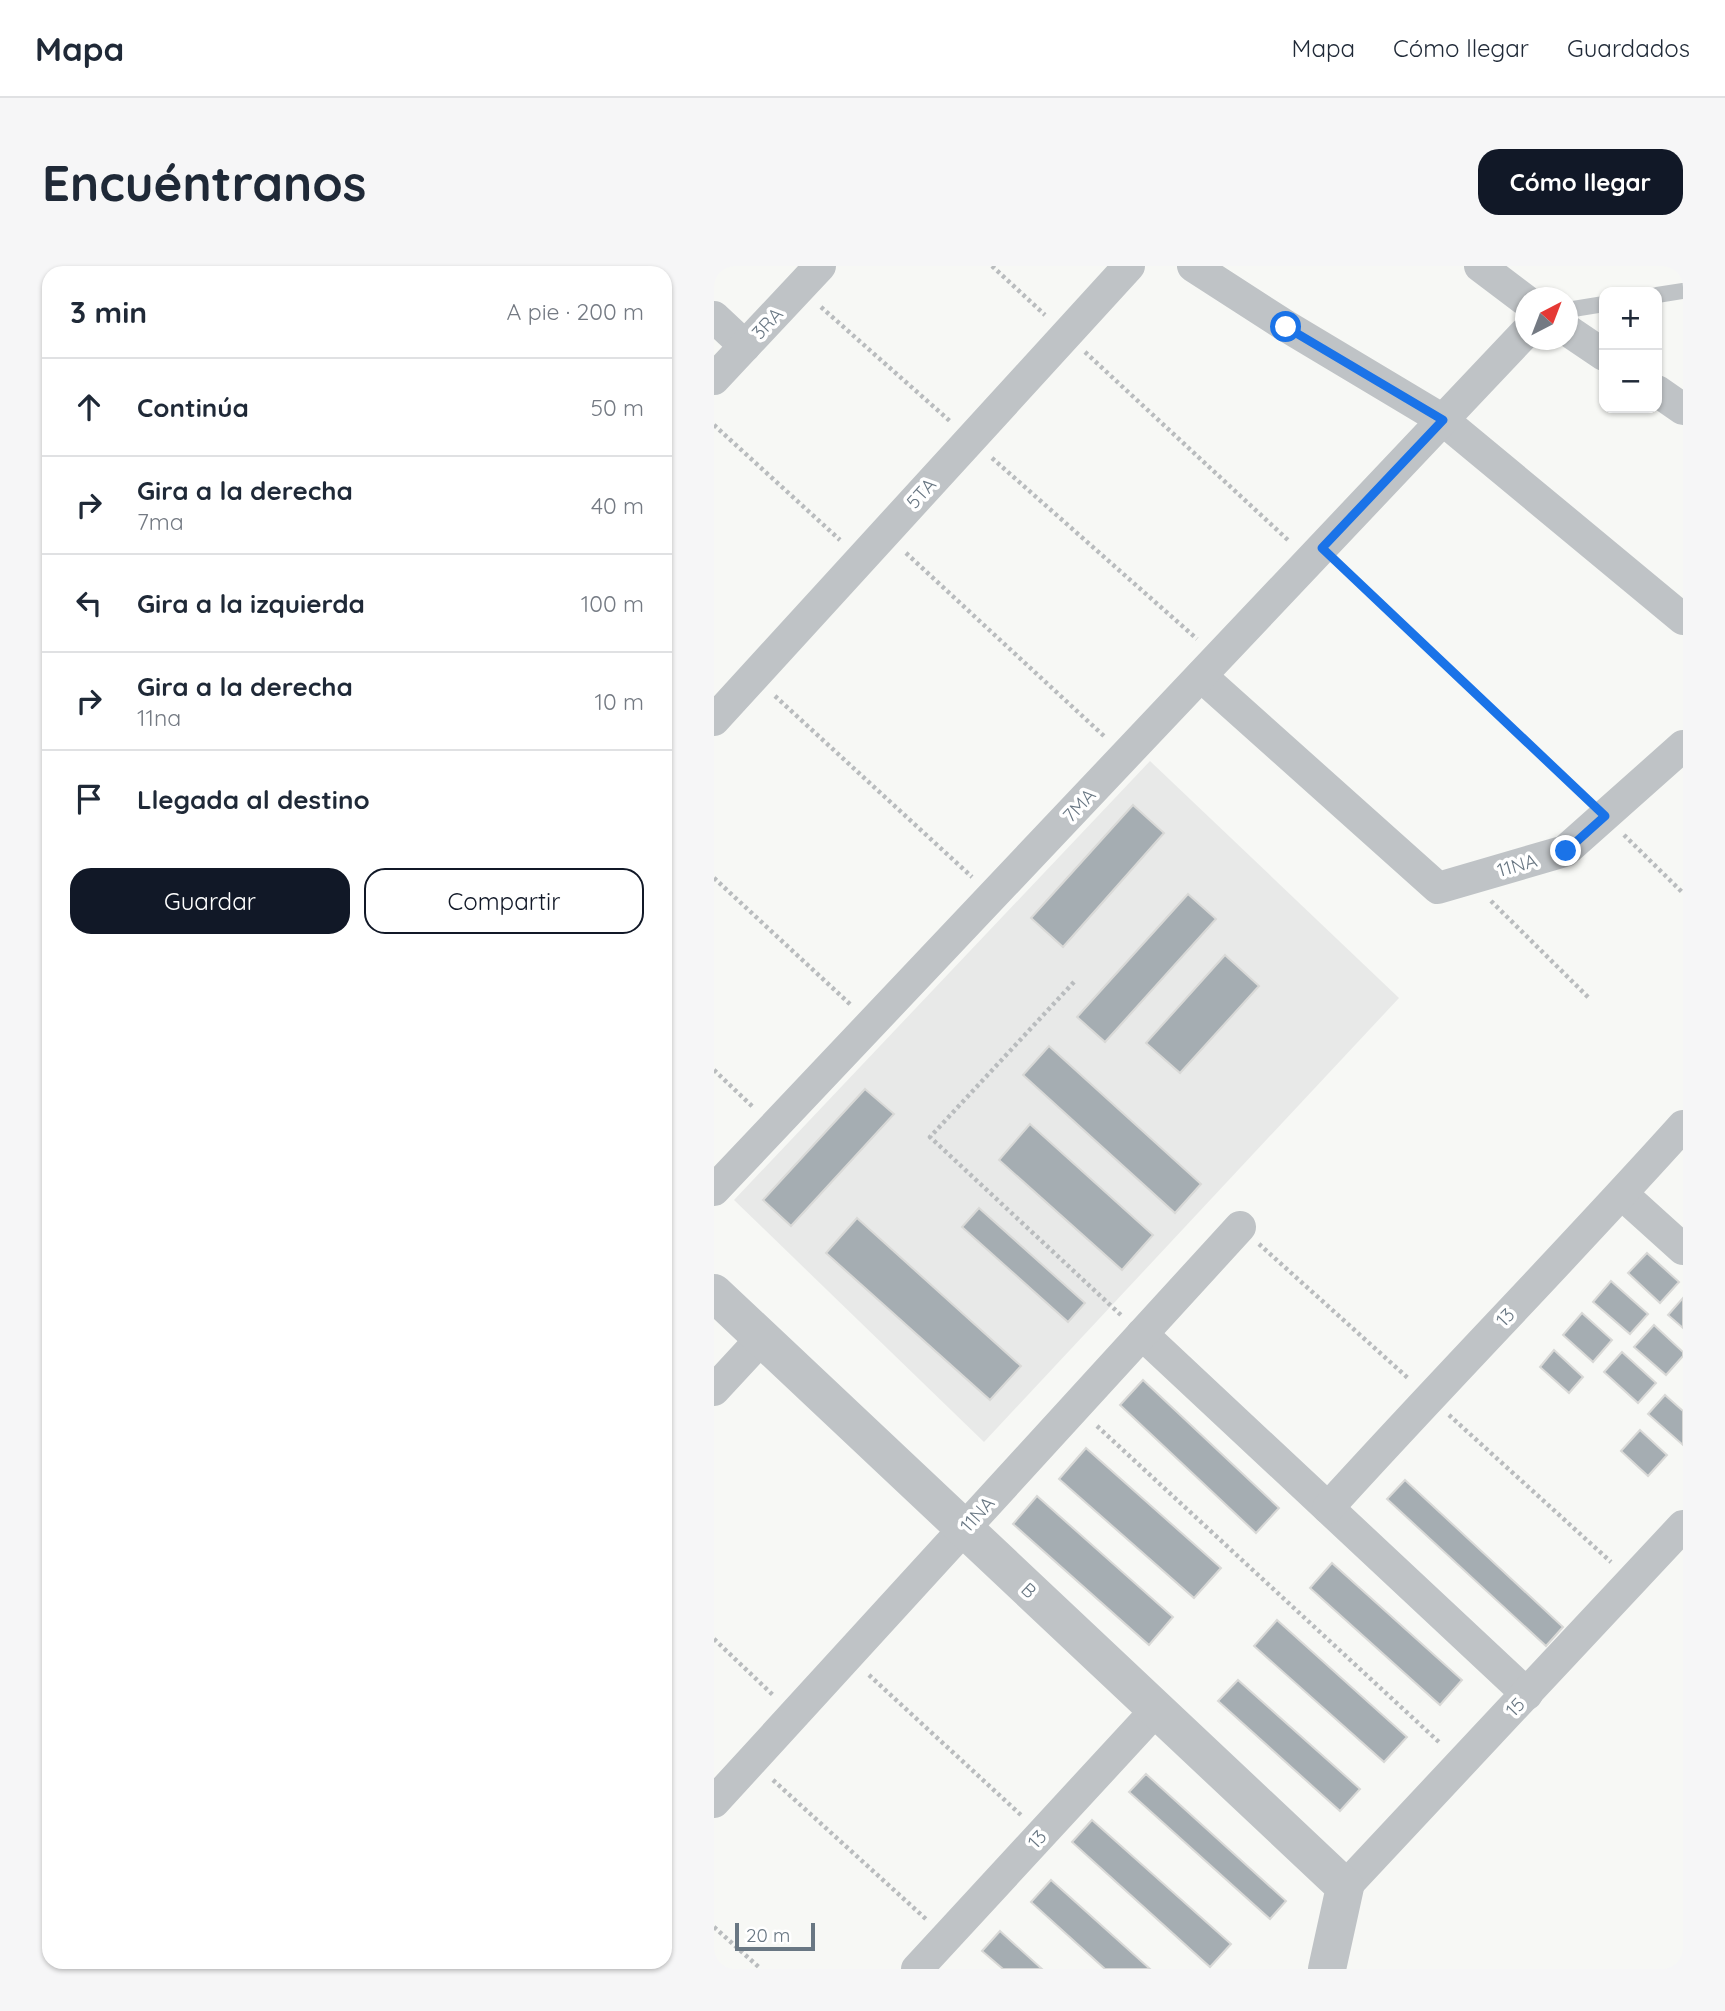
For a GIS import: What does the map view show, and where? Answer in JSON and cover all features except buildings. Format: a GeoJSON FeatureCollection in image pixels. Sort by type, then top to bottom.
{"type":"FeatureCollection","features":[{"type":"Feature","properties":{"kind":"street","name":"5TA"},"geometry":{"type":"LineString","coordinates":[[714,720],[1129,266]]}},
{"type":"Feature","properties":{"kind":"street"},"geometry":{"type":"LineString","coordinates":[[1193,266],[1286,327],[1443,420],[1683,619]]}},
{"type":"Feature","properties":{"kind":"street"},"geometry":{"type":"LineString","coordinates":[[1480,266],[1515,292]]}},
{"type":"Feature","properties":{"kind":"street","name":"3RA"},"geometry":{"type":"LineString","coordinates":[[714,379],[810,277]]}},
{"type":"Feature","properties":{"kind":"street"},"geometry":{"type":"LineString","coordinates":[[714,317],[746,346]]}},
{"type":"Feature","properties":{"kind":"street"},"geometry":{"type":"LineString","coordinates":[[1578,337],[1599,352]]}},
{"type":"Feature","properties":{"kind":"street","name":"7MA"},"geometry":{"type":"LineString","coordinates":[[714,1190],[1515,344]]}},
{"type":"Feature","properties":{"kind":"street"},"geometry":{"type":"LineString","coordinates":[[1662,394],[1683,409]]}},
{"type":"Feature","properties":{"kind":"street","name":"11NA"},"geometry":{"type":"LineString","coordinates":[[1209,667],[1438,888],[1566,851],[1683,746]]}},
{"type":"Feature","properties":{"kind":"street","name":"13"},"geometry":{"type":"LineString","coordinates":[[1328,1508],[1683,1126]]}},
{"type":"Feature","properties":{"kind":"street"},"geometry":{"type":"LineString","coordinates":[[1622,1194],[1683,1249]]}},
{"type":"Feature","properties":{"kind":"street","name":"11NA"},"geometry":{"type":"LineString","coordinates":[[714,1802],[1240,1227]]}},
{"type":"Feature","properties":{"kind":"street","name":"B"},"geometry":{"type":"LineString","coordinates":[[714,1293],[1345,1886]]}},
{"type":"Feature","properties":{"kind":"street"},"geometry":{"type":"LineString","coordinates":[[1142,1334],[1527,1694]]}},
{"type":"Feature","properties":{"kind":"street"},"geometry":{"type":"LineString","coordinates":[[714,1390],[762,1338]]}},
{"type":"Feature","properties":{"kind":"street","name":"15"},"geometry":{"type":"LineString","coordinates":[[1345,1886],[1683,1526]]}},
{"type":"Feature","properties":{"kind":"street","name":"13"},"geometry":{"type":"LineString","coordinates":[[917,1969],[1157,1709]]}},
{"type":"Feature","properties":{"kind":"street"},"geometry":{"type":"LineString","coordinates":[[1327,1969],[1345,1886]]}},
{"type":"Feature","properties":{"kind":"lane"},"geometry":{"type":"LineString","coordinates":[[1662,294],[1683,291]]}},
{"type":"Feature","properties":{"kind":"lane"},"geometry":{"type":"LineString","coordinates":[[1578,308],[1599,305]]}},
{"type":"Feature","properties":{"kind":"path"},"geometry":{"type":"LineString","coordinates":[[992,266],[1605,816],[1683,894]]}},
{"type":"Feature","properties":{"kind":"path"},"geometry":{"type":"LineString","coordinates":[[810,277],[971,439],[1209,667]]}},
{"type":"Feature","properties":{"kind":"path"},"geometry":{"type":"LineString","coordinates":[[714,425],[861,559]]}},
{"type":"Feature","properties":{"kind":"path"},"geometry":{"type":"LineString","coordinates":[[884,534],[1125,756]]}},
{"type":"Feature","properties":{"kind":"path"},"geometry":{"type":"LineString","coordinates":[[754,677],[993,895]]}},
{"type":"Feature","properties":{"kind":"path"},"geometry":{"type":"LineString","coordinates":[[714,878],[871,1024]]}},
{"type":"Feature","properties":{"kind":"path"},"geometry":{"type":"LineString","coordinates":[[1469,879],[1590,999]]}},
{"type":"Feature","properties":{"kind":"path"},"geometry":{"type":"LineString","coordinates":[[1074,982],[930,1137],[1142,1334]]}},
{"type":"Feature","properties":{"kind":"path"},"geometry":{"type":"LineString","coordinates":[[714,1070],[774,1126]]}},
{"type":"Feature","properties":{"kind":"path"},"geometry":{"type":"LineString","coordinates":[[1076,1407],[1461,1762]]}},
{"type":"Feature","properties":{"kind":"path"},"geometry":{"type":"LineString","coordinates":[[714,1639],[794,1714]]}},
{"type":"Feature","properties":{"kind":"path"},"geometry":{"type":"LineString","coordinates":[[848,1655],[1042,1834]]}},
{"type":"Feature","properties":{"kind":"path"},"geometry":{"type":"LineString","coordinates":[[752,1760],[946,1938]]}},
{"type":"Feature","properties":{"kind":"path"},"geometry":{"type":"LineString","coordinates":[[714,1927],[761,1969]]}},
{"type":"Feature","properties":{"kind":"shaded area"},"geometry":{"type":"Polygon","coordinates":[[[1150,761],[1399,998],[984,1442],[734,1200],[1150,761]]]}},
{"type":"Feature","properties":{"kind":"route"},"geometry":{"type":"LineString","coordinates":[[1286,327],[1443,420],[1322,548],[1605,816],[1566,851]]}}]}
